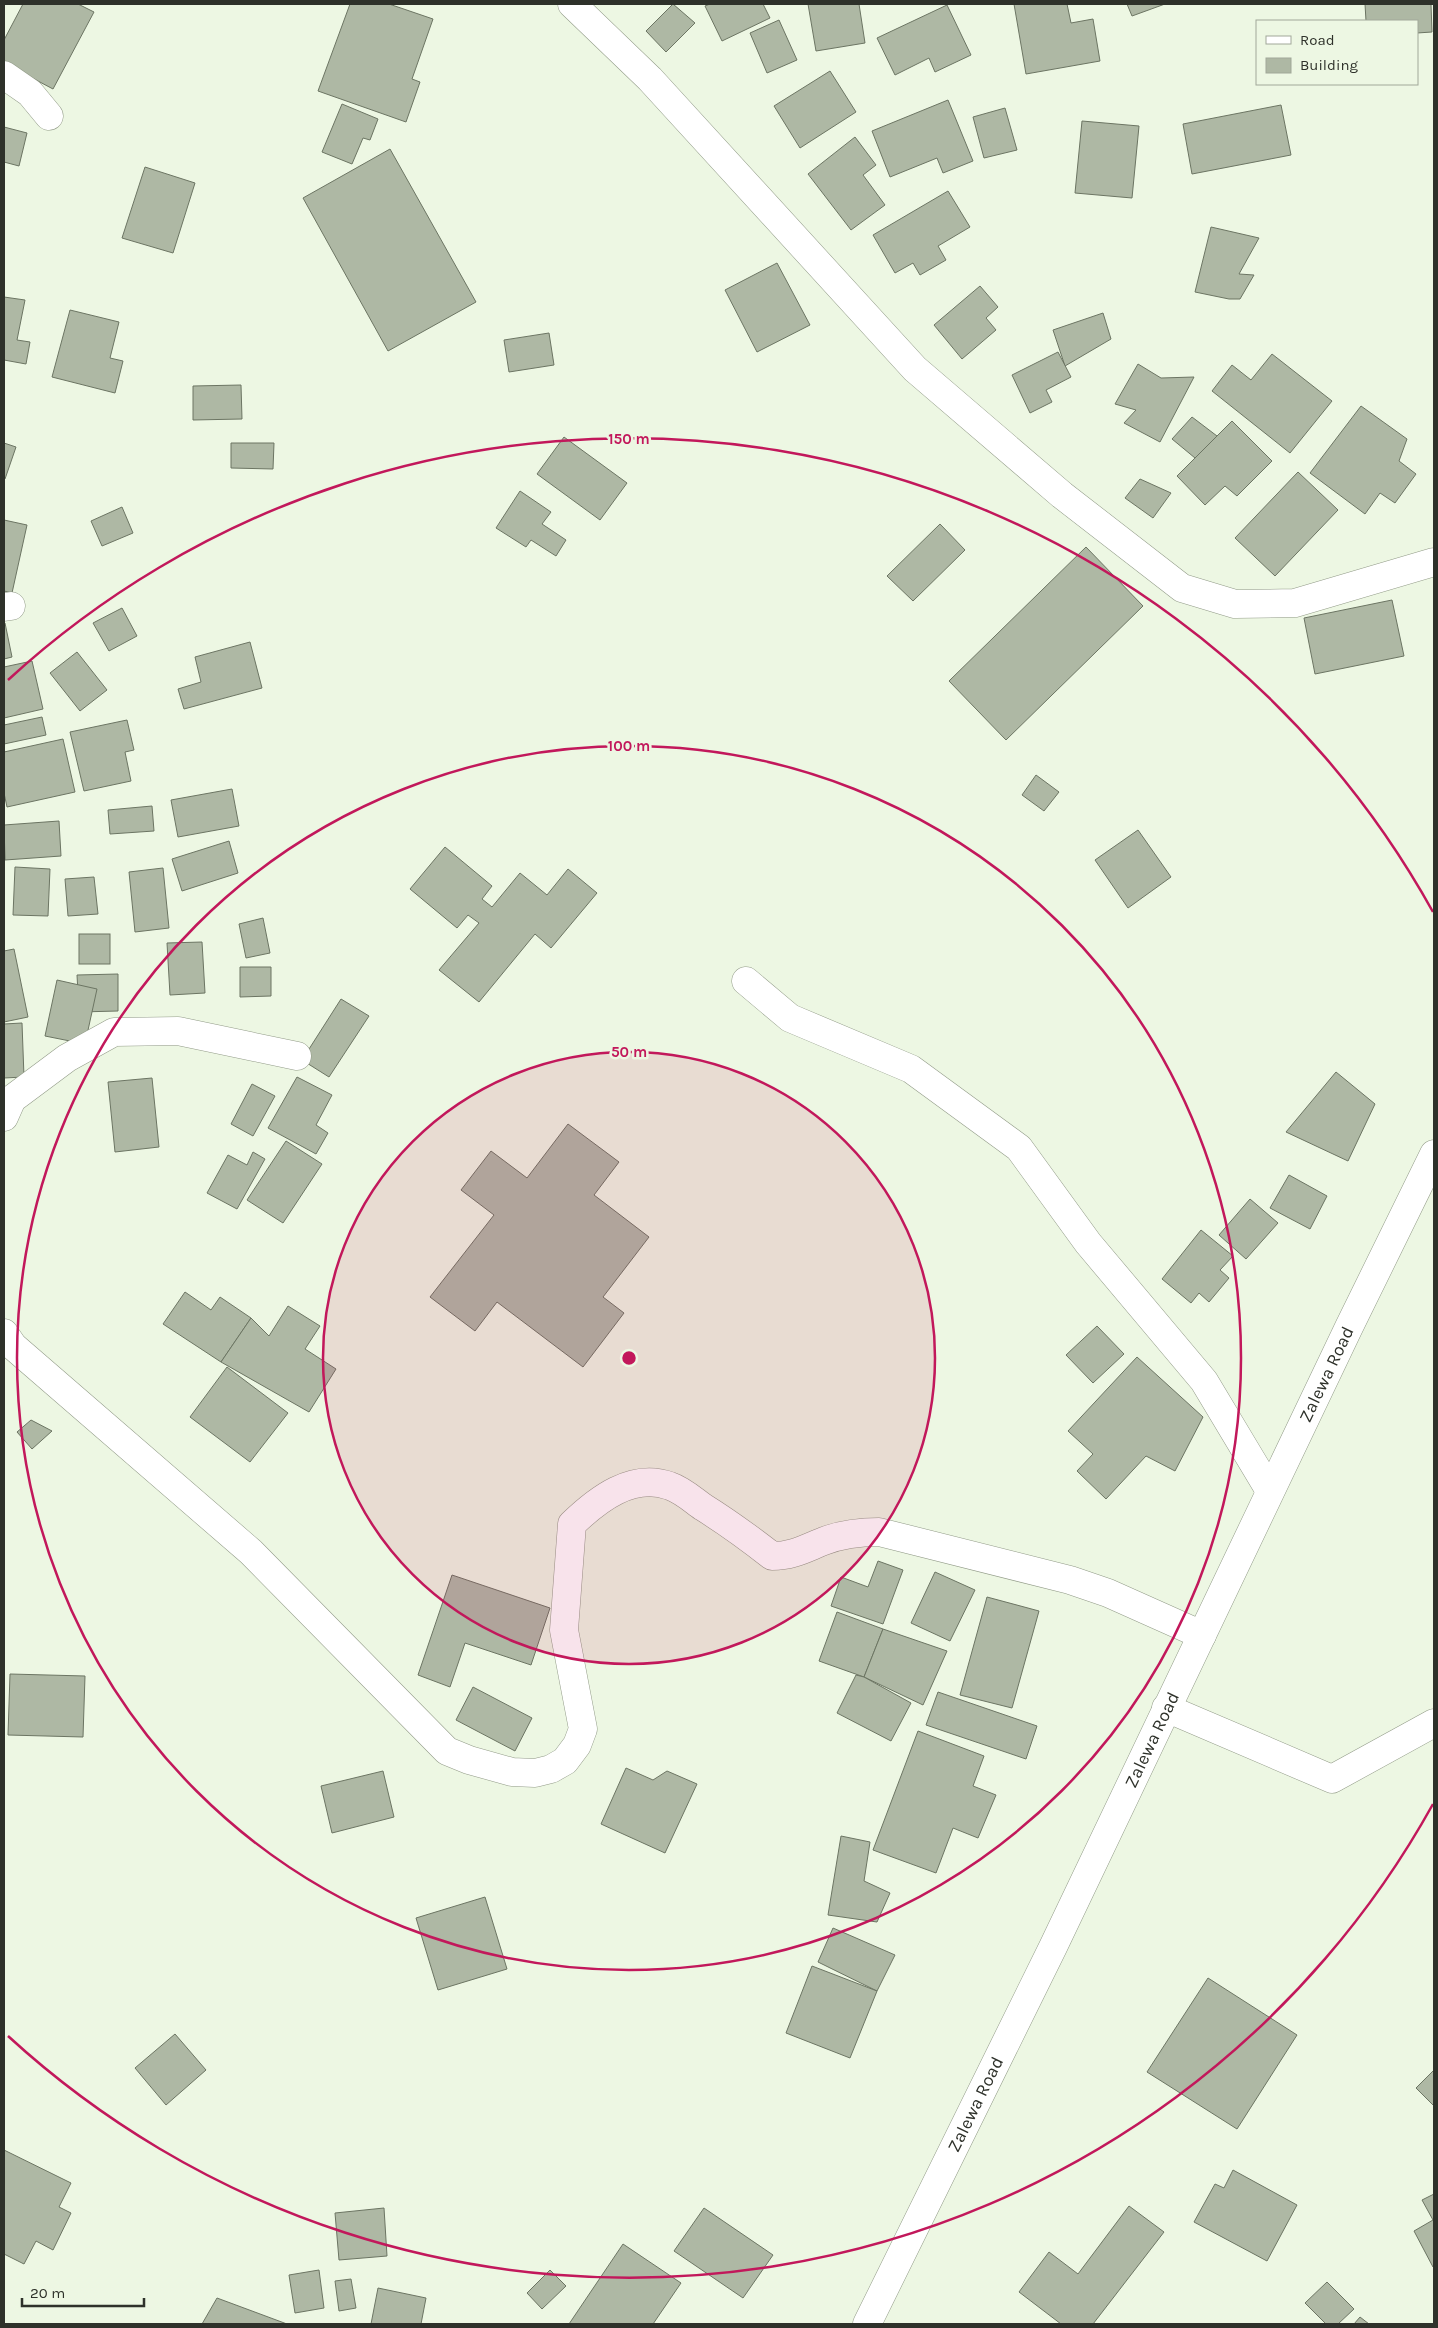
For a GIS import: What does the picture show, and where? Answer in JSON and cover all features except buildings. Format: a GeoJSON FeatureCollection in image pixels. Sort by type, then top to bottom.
{"type":"FeatureCollection","features":[{"type":"Feature","properties":{"kind":"main road"},"geometry":{"type":"LineString","coordinates":[[572,4],[650,79],[915,368],[1062,495],[1182,588],[1235,604],[1295,603],[1434,562]]}},
{"type":"Feature","properties":{"kind":"main road"},"geometry":{"type":"LineString","coordinates":[[4,75],[30,94],[49,116]]}},
{"type":"Feature","properties":{"kind":"main road"},"geometry":{"type":"LineString","coordinates":[[746,981],[790,1018],[911,1069],[1019,1148],[1088,1243],[1204,1380],[1270,1491]]}},
{"type":"Feature","properties":{"kind":"main road"},"geometry":{"type":"LineString","coordinates":[[4,1117],[12,1099],[67,1058],[114,1032],[178,1031],[297,1056]]}},
{"type":"Feature","properties":{"kind":"main road","name":"Zalewa Road"},"geometry":{"type":"LineString","coordinates":[[867,2324],[1052,1947],[1434,1154]]}},
{"type":"Feature","properties":{"kind":"main road"},"geometry":{"type":"LineString","coordinates":[[4,1333],[13,1346],[251,1552],[447,1750],[469,1760],[504,1770],[535,1773],[551,1769],[565,1761],[577,1745],[583,1729],[564,1630],[572,1524],[604,1496],[619,1489],[644,1483],[671,1486],[737,1528],[772,1556],[794,1555],[840,1536],[861,1532],[879,1532],[1070,1580],[1108,1593],[1202,1634]]}},
{"type":"Feature","properties":{"kind":"main road"},"geometry":{"type":"LineString","coordinates":[[1166,1708],[1332,1779],[1434,1723]]}}]}
